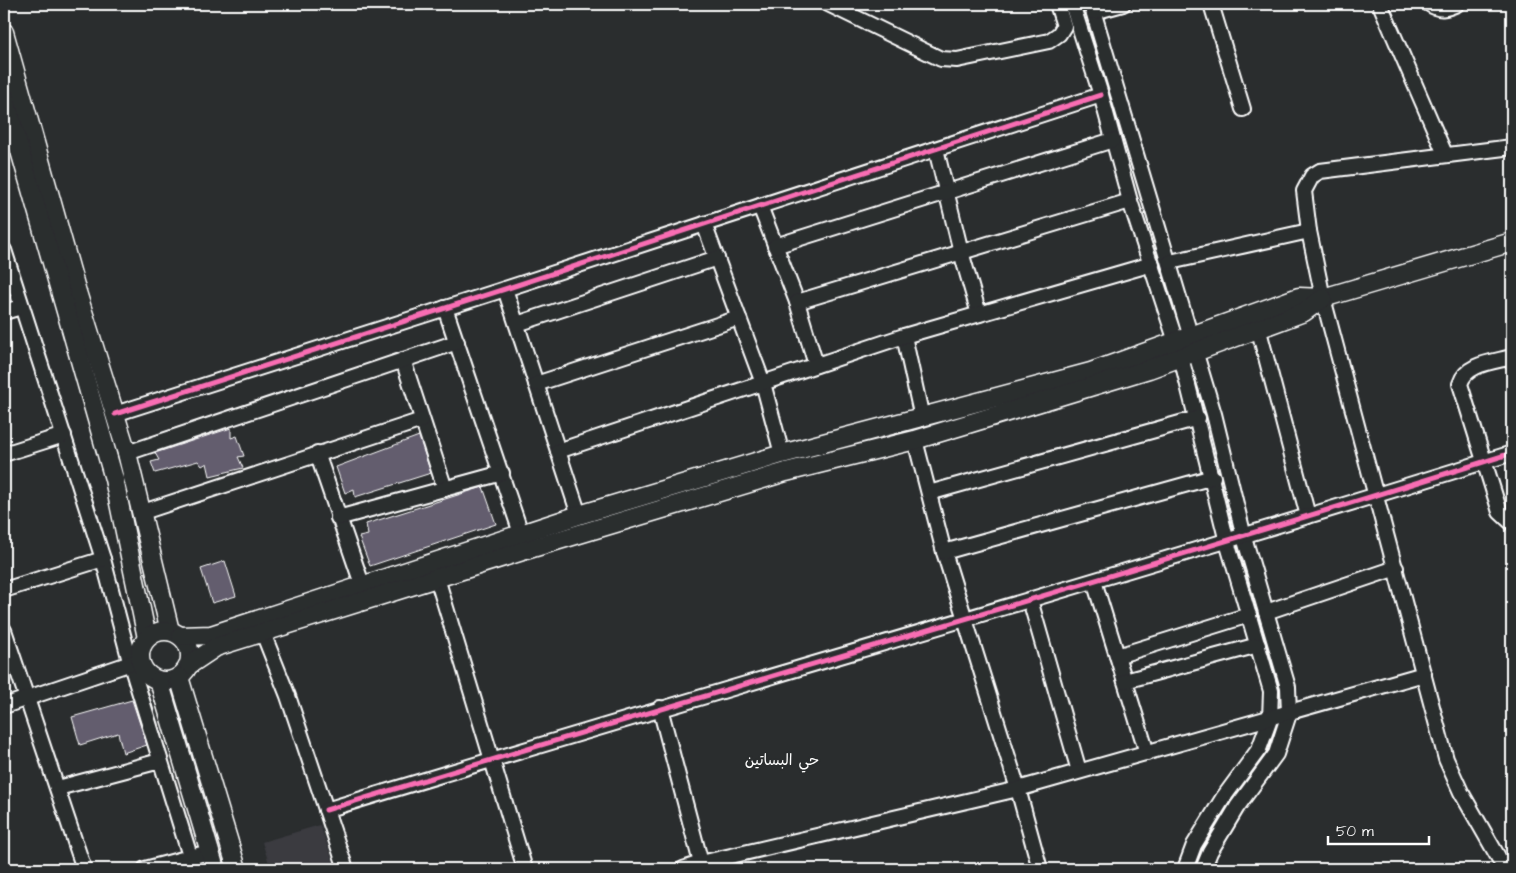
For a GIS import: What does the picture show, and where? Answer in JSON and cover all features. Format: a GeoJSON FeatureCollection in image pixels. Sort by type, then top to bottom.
{"type":"FeatureCollection","features":[{"type":"Feature","properties":{"kind":"main road"},"geometry":{"type":"LineString","coordinates":[[4,32],[114,479],[147,638]]}},
{"type":"Feature","properties":{"kind":"main road"},"geometry":{"type":"LineString","coordinates":[[4,95],[67,290],[115,414],[127,453],[140,513],[175,633],[190,652],[184,671],[237,869]]}},
{"type":"Feature","properties":{"kind":"main road"},"geometry":{"type":"LineString","coordinates":[[1323,298],[1304,312],[1258,327],[1186,347],[922,418],[782,454],[579,515],[524,542],[437,578],[216,647],[173,680],[159,681],[136,662],[147,638],[158,632],[201,637],[211,635],[363,587],[524,542],[786,472],[915,440],[1149,369],[1186,347],[1299,297],[1323,298],[1512,242]]}},
{"type":"Feature","properties":{"kind":"main road"},"geometry":{"type":"LineString","coordinates":[[159,681],[215,869]]}},
{"type":"Feature","properties":{"kind":"street"},"geometry":{"type":"LineString","coordinates":[[828,4],[940,59],[957,60],[1048,41],[1060,34],[1064,26],[1057,4]]}},
{"type":"Feature","properties":{"kind":"street"},"geometry":{"type":"LineString","coordinates":[[1072,4],[1101,95],[1130,201],[1152,264],[1214,414],[1244,537],[1288,687],[1289,714],[1276,754],[1237,807],[1210,852],[1203,869]]}},
{"type":"Feature","properties":{"kind":"street"},"geometry":{"type":"LineString","coordinates":[[1123,4],[1092,8],[1116,92],[1170,262],[1198,418],[1227,542],[1272,691],[1270,719],[1259,748],[1223,798],[1194,845],[1185,869]]}},
{"type":"Feature","properties":{"kind":"street"},"geometry":{"type":"LineString","coordinates":[[1211,4],[1242,109]]}},
{"type":"Feature","properties":{"kind":"street"},"geometry":{"type":"LineString","coordinates":[[1380,4],[1445,154]]}},
{"type":"Feature","properties":{"kind":"street"},"geometry":{"type":"LineString","coordinates":[[1429,4],[1436,8],[1447,9],[1457,4]]}},
{"type":"Feature","properties":{"kind":"street"},"geometry":{"type":"LineString","coordinates":[[115,414],[1101,95]]}},
{"type":"Feature","properties":{"kind":"street"},"geometry":{"type":"LineString","coordinates":[[775,246],[1113,140]]}},
{"type":"Feature","properties":{"kind":"street"},"geometry":{"type":"LineString","coordinates":[[1504,869],[1446,759],[1323,298],[1309,231],[1304,191],[1312,176],[1320,171],[1512,147]]}},
{"type":"Feature","properties":{"kind":"street"},"geometry":{"type":"LineString","coordinates":[[936,149],[948,192],[961,252],[979,314]]}},
{"type":"Feature","properties":{"kind":"street"},"geometry":{"type":"LineString","coordinates":[[796,302],[1130,201]]}},
{"type":"Feature","properties":{"kind":"street"},"geometry":{"type":"LineString","coordinates":[[760,206],[796,302],[816,366]]}},
{"type":"Feature","properties":{"kind":"street"},"geometry":{"type":"LineString","coordinates":[[704,224],[763,383],[782,454]]}},
{"type":"Feature","properties":{"kind":"street"},"geometry":{"type":"LineString","coordinates":[[1170,262],[1309,231]]}},
{"type":"Feature","properties":{"kind":"street"},"geometry":{"type":"LineString","coordinates":[[4,250],[136,662],[160,761],[192,863]]}},
{"type":"Feature","properties":{"kind":"street"},"geometry":{"type":"LineString","coordinates":[[517,324],[717,258]]}},
{"type":"Feature","properties":{"kind":"street"},"geometry":{"type":"LineString","coordinates":[[558,451],[904,336],[1152,264]]}},
{"type":"Feature","properties":{"kind":"street"},"geometry":{"type":"LineString","coordinates":[[505,289],[579,515]]}},
{"type":"Feature","properties":{"kind":"street"},"geometry":{"type":"LineString","coordinates":[[4,312],[21,307]]}},
{"type":"Feature","properties":{"kind":"street"},"geometry":{"type":"LineString","coordinates":[[445,308],[524,542]]}},
{"type":"Feature","properties":{"kind":"street"},"geometry":{"type":"LineString","coordinates":[[536,384],[739,318]]}},
{"type":"Feature","properties":{"kind":"street"},"geometry":{"type":"LineString","coordinates":[[1258,327],[1308,516]]}},
{"type":"Feature","properties":{"kind":"street"},"geometry":{"type":"LineString","coordinates":[[904,336],[922,418]]}},
{"type":"Feature","properties":{"kind":"street"},"geometry":{"type":"LineString","coordinates":[[127,453],[456,342]]}},
{"type":"Feature","properties":{"kind":"street"},"geometry":{"type":"LineString","coordinates":[[1512,357],[1471,368],[1462,376],[1460,384],[1500,512],[1512,523]]}},
{"type":"Feature","properties":{"kind":"street"},"geometry":{"type":"LineString","coordinates":[[403,360],[445,489]]}},
{"type":"Feature","properties":{"kind":"street"},"geometry":{"type":"LineString","coordinates":[[930,492],[1198,418]]}},
{"type":"Feature","properties":{"kind":"street"},"geometry":{"type":"LineString","coordinates":[[140,513],[316,453],[422,420]]}},
{"type":"Feature","properties":{"kind":"street"},"geometry":{"type":"LineString","coordinates":[[4,454],[64,434]]}},
{"type":"Feature","properties":{"kind":"street"},"geometry":{"type":"LineString","coordinates":[[915,440],[944,552],[1018,789],[1040,869]]}},
{"type":"Feature","properties":{"kind":"street"},"geometry":{"type":"LineString","coordinates":[[326,810],[660,708],[1244,537],[1512,452]]}},
{"type":"Feature","properties":{"kind":"street"},"geometry":{"type":"LineString","coordinates":[[316,453],[363,587]]}},
{"type":"Feature","properties":{"kind":"street"},"geometry":{"type":"LineString","coordinates":[[338,518],[502,473]]}},
{"type":"Feature","properties":{"kind":"street"},"geometry":{"type":"LineString","coordinates":[[944,552],[1213,478]]}},
{"type":"Feature","properties":{"kind":"street"},"geometry":{"type":"LineString","coordinates":[[4,590],[104,559]]}},
{"type":"Feature","properties":{"kind":"street"},"geometry":{"type":"LineString","coordinates":[[1266,612],[1396,568]]}},
{"type":"Feature","properties":{"kind":"street"},"geometry":{"type":"LineString","coordinates":[[437,578],[525,869]]}},
{"type":"Feature","properties":{"kind":"street"},"geometry":{"type":"LineString","coordinates":[[1094,581],[1147,753]]}},
{"type":"Feature","properties":{"kind":"street"},"geometry":{"type":"LineString","coordinates":[[1030,600],[1080,771]]}},
{"type":"Feature","properties":{"kind":"street"},"geometry":{"type":"LineString","coordinates":[[1117,656],[1249,615]]}},
{"type":"Feature","properties":{"kind":"street"},"geometry":{"type":"LineString","coordinates":[[4,630],[84,869]]}},
{"type":"Feature","properties":{"kind":"street"},"geometry":{"type":"LineString","coordinates":[[263,633],[288,696],[346,869]]}},
{"type":"Feature","properties":{"kind":"street"},"geometry":{"type":"LineString","coordinates":[[1125,681],[1258,646]]}},
{"type":"Feature","properties":{"kind":"street"},"geometry":{"type":"LineString","coordinates":[[4,706],[136,662]]}},
{"type":"Feature","properties":{"kind":"street"},"geometry":{"type":"LineString","coordinates":[[683,869],[701,862],[1018,789],[1289,714],[1424,674]]}},
{"type":"Feature","properties":{"kind":"street"},"geometry":{"type":"LineString","coordinates":[[660,708],[701,862]]}},
{"type":"Feature","properties":{"kind":"street"},"geometry":{"type":"LineString","coordinates":[[58,788],[160,761]]}},
{"type":"Feature","properties":{"kind":"street"},"geometry":{"type":"LineString","coordinates":[[145,869],[192,863],[209,852]]}},
{"type":"Feature","properties":{"kind":"shaded area"},"geometry":{"type":"Polygon","coordinates":[[[320,825],[336,869],[271,869],[262,842],[320,825]]]}},
{"type":"Feature","properties":{"kind":"building"},"geometry":{"type":"Polygon","coordinates":[[[231,428],[231,438],[237,436],[244,456],[238,457],[243,468],[210,476],[207,463],[202,466],[198,461],[155,473],[151,462],[159,460],[155,453],[231,428]]]}},
{"type":"Feature","properties":{"kind":"building"},"geometry":{"type":"Polygon","coordinates":[[[419,436],[431,473],[355,497],[354,489],[345,493],[336,467],[419,436]]]}},
{"type":"Feature","properties":{"kind":"building"},"geometry":{"type":"Polygon","coordinates":[[[483,487],[496,524],[370,566],[359,537],[368,535],[366,524],[483,487]]]}},
{"type":"Feature","properties":{"kind":"building"},"geometry":{"type":"Polygon","coordinates":[[[225,561],[236,596],[212,603],[201,569],[225,561]]]}},
{"type":"Feature","properties":{"kind":"building"},"geometry":{"type":"Polygon","coordinates":[[[132,700],[147,745],[123,753],[118,733],[80,745],[72,717],[132,700]]]}},
{"type":"Feature","properties":{"kind":"cycle path"},"geometry":{"type":"LineString","coordinates":[[115,414],[1101,95]]}},
{"type":"Feature","properties":{"kind":"cycle path"},"geometry":{"type":"LineString","coordinates":[[326,810],[1216,544],[1512,453]]}},
{"type":"Feature","properties":{"kind":"district","name":"حي البساتين"},"geometry":{"type":"Point","coordinates":[782,760]}}]}
